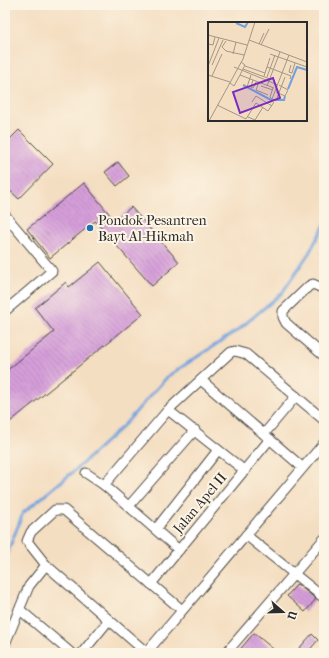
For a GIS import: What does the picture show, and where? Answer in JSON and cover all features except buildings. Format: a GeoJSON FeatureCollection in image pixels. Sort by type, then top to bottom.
{"type":"FeatureCollection","features":[{"type":"Feature","properties":{"kind":"street"},"geometry":{"type":"LineString","coordinates":[[5,215],[52,271],[5,311]]}},
{"type":"Feature","properties":{"kind":"street"},"geometry":{"type":"LineString","coordinates":[[324,289],[313,284],[309,286],[283,311],[283,317],[286,323],[324,356]]}},
{"type":"Feature","properties":{"kind":"street"},"geometry":{"type":"LineString","coordinates":[[104,485],[168,410],[231,352],[240,351],[246,354],[324,420]]}},
{"type":"Feature","properties":{"kind":"street"},"geometry":{"type":"LineString","coordinates":[[201,380],[302,467]]}},
{"type":"Feature","properties":{"kind":"street","name":"Jalan Apel II"},"geometry":{"type":"LineString","coordinates":[[151,584],[245,471],[267,436],[296,396]]}},
{"type":"Feature","properties":{"kind":"street"},"geometry":{"type":"LineString","coordinates":[[168,410],[245,471]]}},
{"type":"Feature","properties":{"kind":"street"},"geometry":{"type":"LineString","coordinates":[[129,506],[195,430]]}},
{"type":"Feature","properties":{"kind":"street"},"geometry":{"type":"LineString","coordinates":[[182,610],[68,512],[61,508],[55,510],[28,537],[29,545],[46,565],[147,653],[302,467],[324,443]]}},
{"type":"Feature","properties":{"kind":"street"},"geometry":{"type":"LineString","coordinates":[[156,529],[218,450]]}},
{"type":"Feature","properties":{"kind":"street"},"geometry":{"type":"LineString","coordinates":[[86,473],[104,485],[179,550]]}},
{"type":"Feature","properties":{"kind":"street"},"geometry":{"type":"LineString","coordinates":[[246,535],[324,598]]}},
{"type":"Feature","properties":{"kind":"street"},"geometry":{"type":"LineString","coordinates":[[226,653],[324,539]]}},
{"type":"Feature","properties":{"kind":"street"},"geometry":{"type":"LineString","coordinates":[[5,644],[29,586],[46,565]]}},
{"type":"Feature","properties":{"kind":"street"},"geometry":{"type":"LineString","coordinates":[[19,609],[71,653]]}},
{"type":"Feature","properties":{"kind":"street"},"geometry":{"type":"LineString","coordinates":[[82,653],[109,620]]}},
{"type":"Feature","properties":{"kind":"waterway"},"geometry":{"type":"LineString","coordinates":[[5,559],[23,513],[73,472],[125,424],[168,376],[238,330],[282,293],[309,253],[324,226]]}},
{"type":"Feature","properties":{"kind":"place","name":"Pondok Pesantren Bayt Al-Hikmah"},"geometry":{"type":"Point","coordinates":[90,228]}}]}
